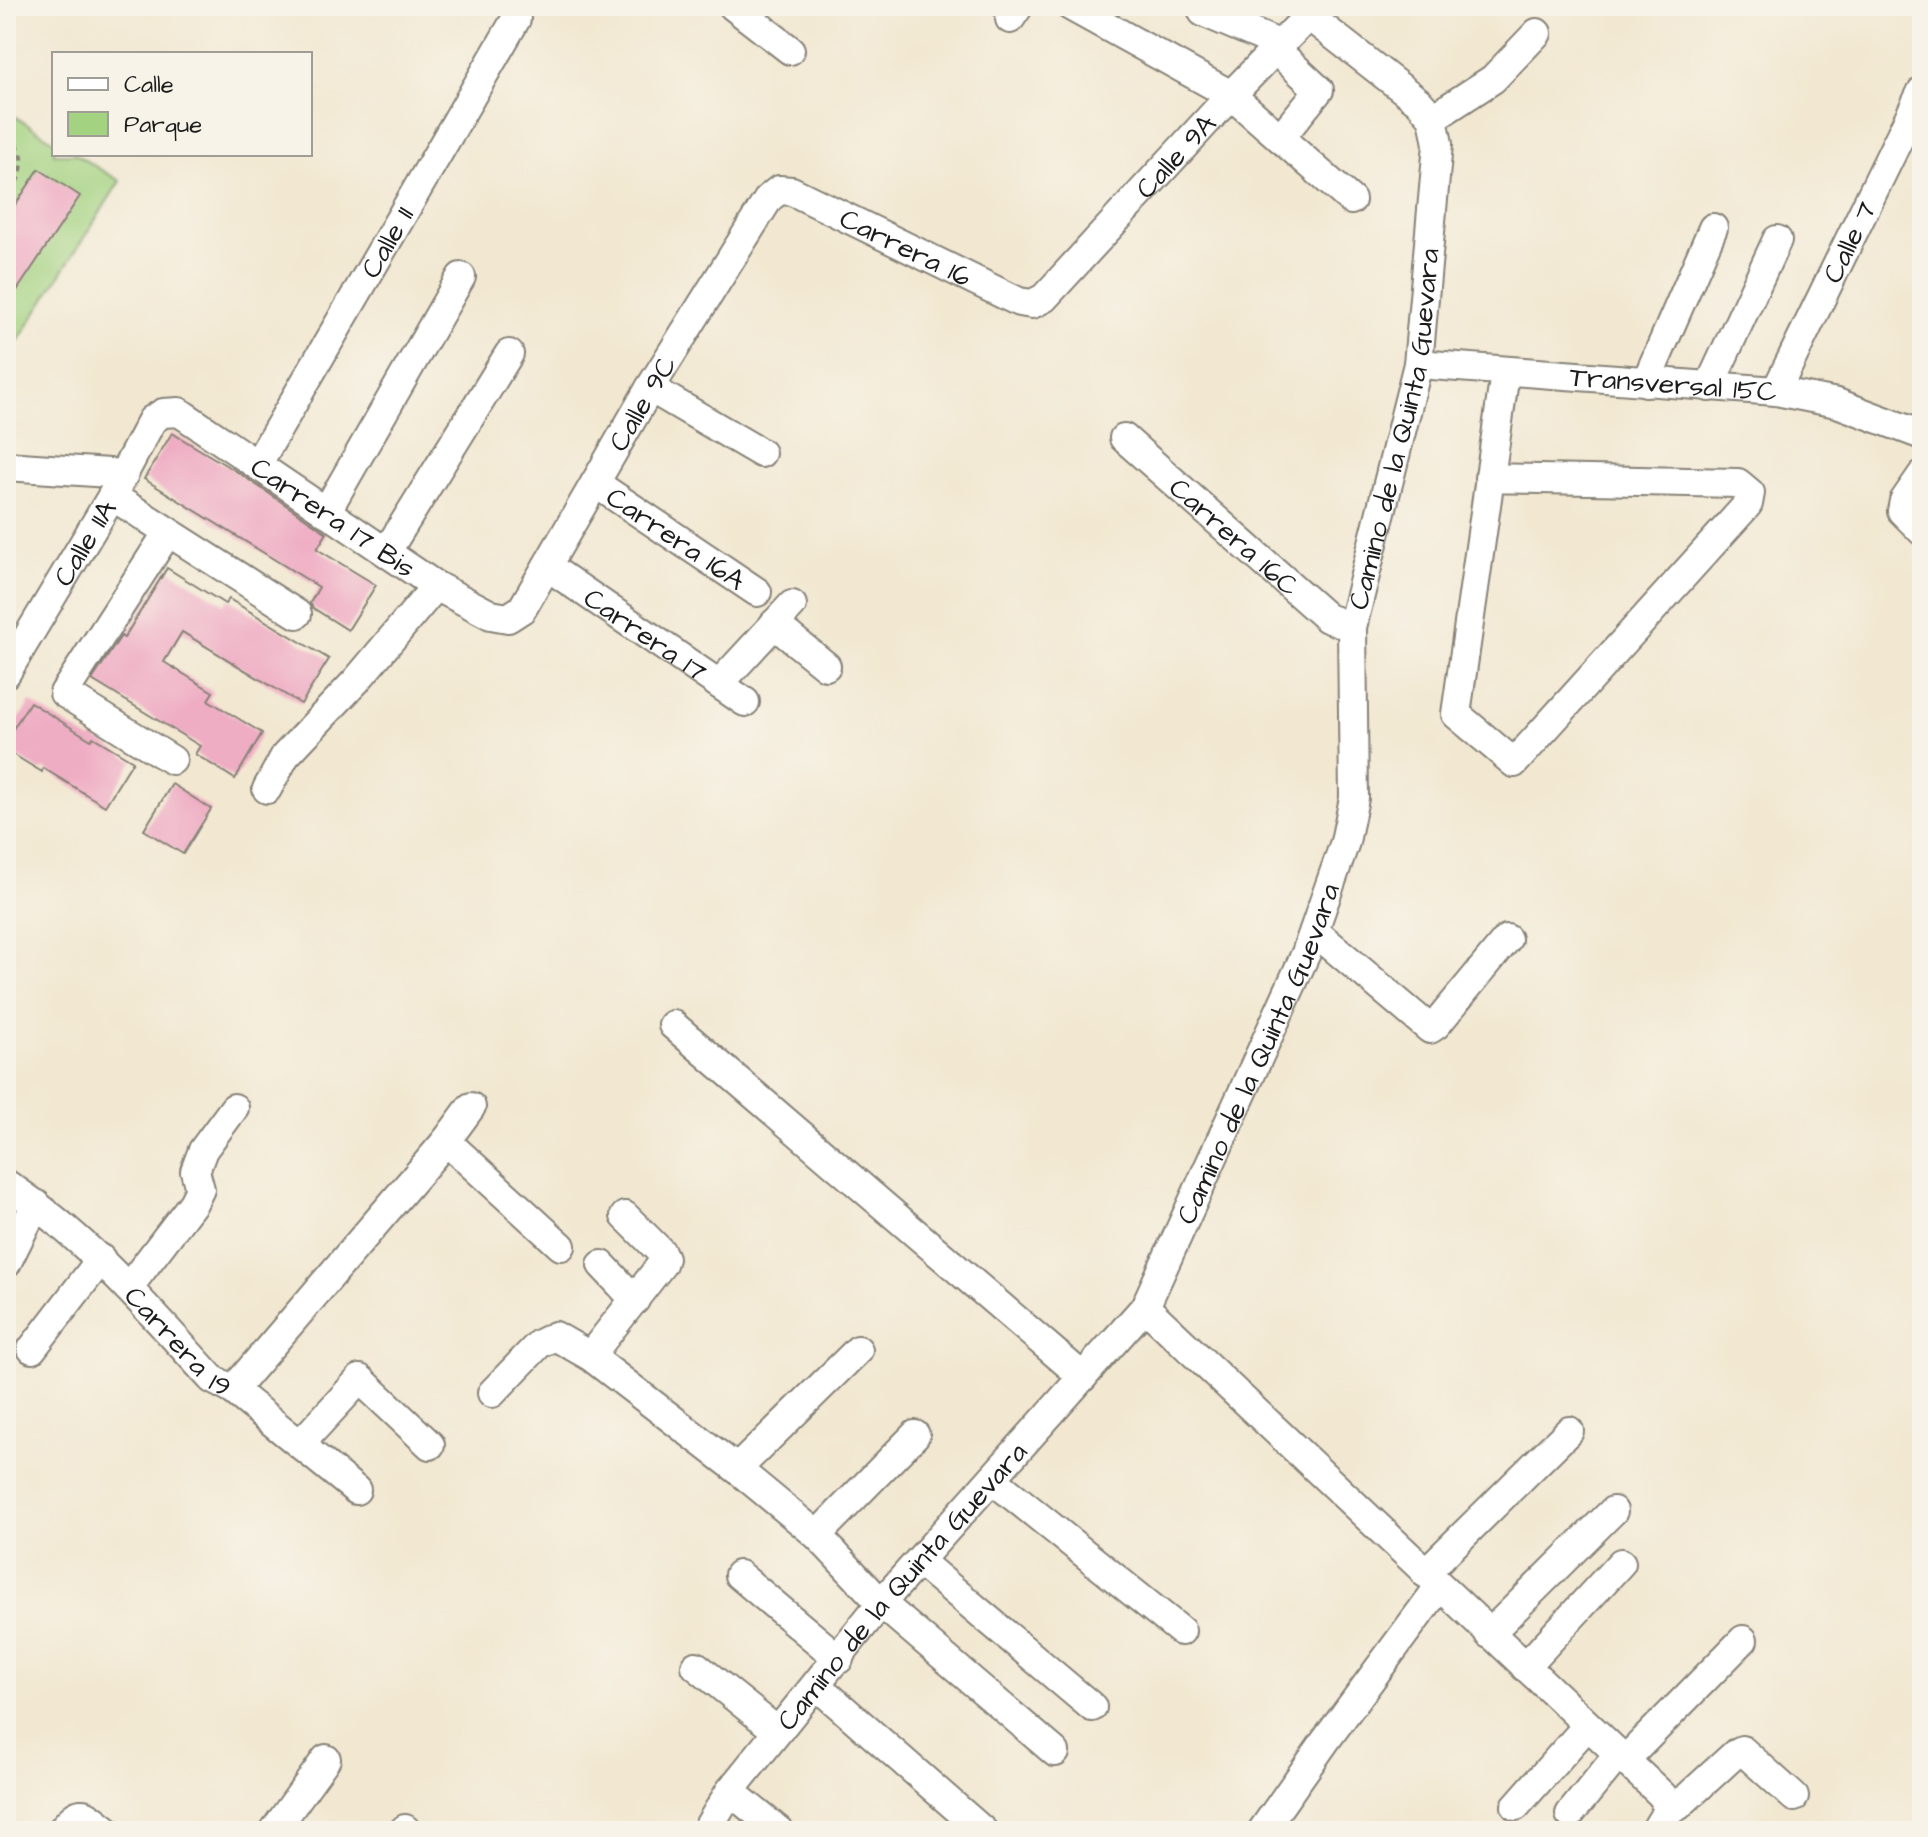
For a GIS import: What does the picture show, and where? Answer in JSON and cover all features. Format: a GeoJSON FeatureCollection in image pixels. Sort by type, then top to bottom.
{"type":"FeatureCollection","features":[{"type":"Feature","properties":{"kind":"street"},"geometry":{"type":"LineString","coordinates":[[733,6],[790,50]]}},
{"type":"Feature","properties":{"kind":"street"},"geometry":{"type":"LineString","coordinates":[[1070,6],[1231,95],[1351,200]]}},
{"type":"Feature","properties":{"kind":"street"},"geometry":{"type":"LineString","coordinates":[[1239,6],[1295,30],[1419,102],[1433,118],[1493,79],[1537,33]]}},
{"type":"Feature","properties":{"kind":"street"},"geometry":{"type":"LineString","coordinates":[[1203,12],[1295,30]]}},
{"type":"Feature","properties":{"kind":"street","name":"Calle 11"},"geometry":{"type":"LineString","coordinates":[[257,465],[516,19]]}},
{"type":"Feature","properties":{"kind":"street"},"geometry":{"type":"LineString","coordinates":[[1280,138],[1319,90],[1295,30]]}},
{"type":"Feature","properties":{"kind":"street","name":"Calle 9A"},"geometry":{"type":"LineString","coordinates":[[1032,304],[1044,298],[1295,30]]}},
{"type":"Feature","properties":{"kind":"street","name":"Calle 7"},"geometry":{"type":"LineString","coordinates":[[1776,391],[1922,91]]}},
{"type":"Feature","properties":{"kind":"street","name":"Camino de la Quinta Guevara"},"geometry":{"type":"LineString","coordinates":[[706,1831],[730,1791],[881,1603],[1145,1307],[1314,931],[1345,842],[1354,798],[1352,627],[1418,364],[1438,144],[1433,118]]}},
{"type":"Feature","properties":{"kind":"street","name":"Carrera 16"},"geometry":{"type":"LineString","coordinates":[[779,190],[792,191],[1019,302],[1032,304]]}},
{"type":"Feature","properties":{"kind":"street","name":"Calle 9C"},"geometry":{"type":"LineString","coordinates":[[508,618],[522,609],[650,388],[769,198],[779,190]]}},
{"type":"Feature","properties":{"kind":"street"},"geometry":{"type":"LineString","coordinates":[[1646,382],[1713,228]]}},
{"type":"Feature","properties":{"kind":"street"},"geometry":{"type":"LineString","coordinates":[[1709,387],[1777,240]]}},
{"type":"Feature","properties":{"kind":"street"},"geometry":{"type":"LineString","coordinates":[[326,512],[461,277]]}},
{"type":"Feature","properties":{"kind":"street"},"geometry":{"type":"LineString","coordinates":[[387,551],[509,354]]}},
{"type":"Feature","properties":{"kind":"street","name":"Transversal 15C"},"geometry":{"type":"LineString","coordinates":[[1418,364],[1504,382],[1646,382],[1776,391],[1837,403],[1922,435]]}},
{"type":"Feature","properties":{"kind":"street"},"geometry":{"type":"LineString","coordinates":[[1489,478],[1738,483],[1750,493],[1748,504],[1514,763],[1456,714],[1489,478],[1504,382]]}},
{"type":"Feature","properties":{"kind":"street"},"geometry":{"type":"LineString","coordinates":[[650,388],[761,453]]}},
{"type":"Feature","properties":{"kind":"street","name":"Carrera 17 Bis"},"geometry":{"type":"LineString","coordinates":[[163,413],[179,412],[436,586],[491,615],[508,618]]}},
{"type":"Feature","properties":{"kind":"street","name":"Calle 11A"},"geometry":{"type":"LineString","coordinates":[[6,673],[118,485],[152,420],[163,413]]}},
{"type":"Feature","properties":{"kind":"street","name":"Carrera 16C"},"geometry":{"type":"LineString","coordinates":[[1124,438],[1327,618],[1352,627]]}},
{"type":"Feature","properties":{"kind":"street"},"geometry":{"type":"LineString","coordinates":[[6,466],[118,485],[168,532],[297,614]]}},
{"type":"Feature","properties":{"kind":"street"},"geometry":{"type":"LineString","coordinates":[[1922,475],[1904,501],[1902,511],[1922,531]]}},
{"type":"Feature","properties":{"kind":"street","name":"Carrera 16A"},"geometry":{"type":"LineString","coordinates":[[595,483],[757,592]]}},
{"type":"Feature","properties":{"kind":"street"},"geometry":{"type":"LineString","coordinates":[[168,532],[64,693],[172,760]]}},
{"type":"Feature","properties":{"kind":"street","name":"Carrera 17"},"geometry":{"type":"LineString","coordinates":[[547,566],[745,702]]}},
{"type":"Feature","properties":{"kind":"street"},"geometry":{"type":"LineString","coordinates":[[267,789],[285,756],[356,681],[436,586]]}},
{"type":"Feature","properties":{"kind":"street"},"geometry":{"type":"LineString","coordinates":[[719,684],[783,615],[826,666]]}},
{"type":"Feature","properties":{"kind":"street"},"geometry":{"type":"LineString","coordinates":[[1314,931],[1430,1029],[1507,939]]}},
{"type":"Feature","properties":{"kind":"street"},"geometry":{"type":"LineString","coordinates":[[673,1025],[1083,1377]]}},
{"type":"Feature","properties":{"kind":"street"},"geometry":{"type":"LineString","coordinates":[[233,1390],[446,1141],[471,1107]]}},
{"type":"Feature","properties":{"kind":"street"},"geometry":{"type":"LineString","coordinates":[[128,1288],[193,1203],[200,1189],[195,1171],[203,1150],[234,1108]]}},
{"type":"Feature","properties":{"kind":"street"},"geometry":{"type":"LineString","coordinates":[[446,1141],[561,1246]]}},
{"type":"Feature","properties":{"kind":"street","name":"Carrera 19"},"geometry":{"type":"LineString","coordinates":[[6,1184],[36,1204],[101,1259],[212,1379],[233,1390],[356,1490]]}},
{"type":"Feature","properties":{"kind":"street"},"geometry":{"type":"LineString","coordinates":[[6,1264],[36,1204]]}},
{"type":"Feature","properties":{"kind":"street"},"geometry":{"type":"LineString","coordinates":[[590,1356],[664,1258],[625,1216]]}},
{"type":"Feature","properties":{"kind":"street"},"geometry":{"type":"LineString","coordinates":[[32,1349],[101,1259]]}},
{"type":"Feature","properties":{"kind":"street"},"geometry":{"type":"LineString","coordinates":[[602,1265],[635,1300]]}},
{"type":"Feature","properties":{"kind":"street"},"geometry":{"type":"LineString","coordinates":[[1145,1307],[1663,1796],[1661,1821]]}},
{"type":"Feature","properties":{"kind":"street"},"geometry":{"type":"LineString","coordinates":[[492,1393],[539,1344],[555,1336],[590,1356],[817,1535],[881,1603],[1055,1752]]}},
{"type":"Feature","properties":{"kind":"street"},"geometry":{"type":"LineString","coordinates":[[737,1469],[858,1350]]}},
{"type":"Feature","properties":{"kind":"street"},"geometry":{"type":"LineString","coordinates":[[300,1444],[360,1379],[430,1445]]}},
{"type":"Feature","properties":{"kind":"street"},"geometry":{"type":"LineString","coordinates":[[1262,1831],[1432,1580],[1569,1431]]}},
{"type":"Feature","properties":{"kind":"street"},"geometry":{"type":"LineString","coordinates":[[817,1535],[915,1435]]}},
{"type":"Feature","properties":{"kind":"street"},"geometry":{"type":"LineString","coordinates":[[992,1479],[1181,1631]]}},
{"type":"Feature","properties":{"kind":"street"},"geometry":{"type":"LineString","coordinates":[[1489,1634],[1613,1511]]}},
{"type":"Feature","properties":{"kind":"street"},"geometry":{"type":"LineString","coordinates":[[920,1562],[1092,1707]]}},
{"type":"Feature","properties":{"kind":"street"},"geometry":{"type":"LineString","coordinates":[[1525,1667],[1621,1563]]}},
{"type":"Feature","properties":{"kind":"street"},"geometry":{"type":"LineString","coordinates":[[739,1575],[839,1659]]}},
{"type":"Feature","properties":{"kind":"street"},"geometry":{"type":"LineString","coordinates":[[1570,1814],[1621,1758],[1743,1640]]}},
{"type":"Feature","properties":{"kind":"street"},"geometry":{"type":"LineString","coordinates":[[696,1666],[777,1731]]}},
{"type":"Feature","properties":{"kind":"street"},"geometry":{"type":"LineString","coordinates":[[816,1685],[983,1831]]}},
{"type":"Feature","properties":{"kind":"street"},"geometry":{"type":"LineString","coordinates":[[1516,1806],[1587,1726]]}},
{"type":"Feature","properties":{"kind":"street"},"geometry":{"type":"LineString","coordinates":[[1661,1821],[1742,1750],[1794,1797]]}},
{"type":"Feature","properties":{"kind":"street"},"geometry":{"type":"LineString","coordinates":[[274,1831],[326,1759]]}},
{"type":"Feature","properties":{"kind":"street"},"geometry":{"type":"LineString","coordinates":[[730,1791],[779,1831]]}},
{"type":"Feature","properties":{"kind":"street"},"geometry":{"type":"LineString","coordinates":[[61,1831],[79,1813],[86,1814],[108,1831]]}},
{"type":"Feature","properties":{"kind":"path"},"geometry":{"type":"LineString","coordinates":[[6,136],[16,142],[23,165],[6,201]]}},
{"type":"Feature","properties":{"kind":"green space"},"geometry":{"type":"Polygon","coordinates":[[[6,111],[52,140],[52,156],[78,156],[120,181],[6,360],[6,111]]]}},
{"type":"Feature","properties":{"kind":"building"},"geometry":{"type":"Polygon","coordinates":[[[39,169],[80,196],[6,307],[6,219],[39,169]]]}},
{"type":"Feature","properties":{"kind":"building"},"geometry":{"type":"Polygon","coordinates":[[[172,433],[239,473],[327,533],[317,549],[376,585],[348,630],[313,608],[310,603],[319,587],[144,479],[172,433]]]}},
{"type":"Feature","properties":{"kind":"building"},"geometry":{"type":"Polygon","coordinates":[[[167,568],[225,604],[229,599],[329,659],[301,704],[182,632],[164,662],[213,692],[208,700],[262,733],[235,779],[195,754],[200,746],[92,680],[121,636],[124,638],[167,568]]]}},
{"type":"Feature","properties":{"kind":"building"},"geometry":{"type":"Polygon","coordinates":[[[30,702],[91,740],[93,737],[133,761],[105,806],[43,768],[42,772],[6,750],[6,740],[30,702]]]}},
{"type":"Feature","properties":{"kind":"building"},"geometry":{"type":"Polygon","coordinates":[[[172,784],[211,809],[183,854],[144,830],[172,784]]]}}]}
